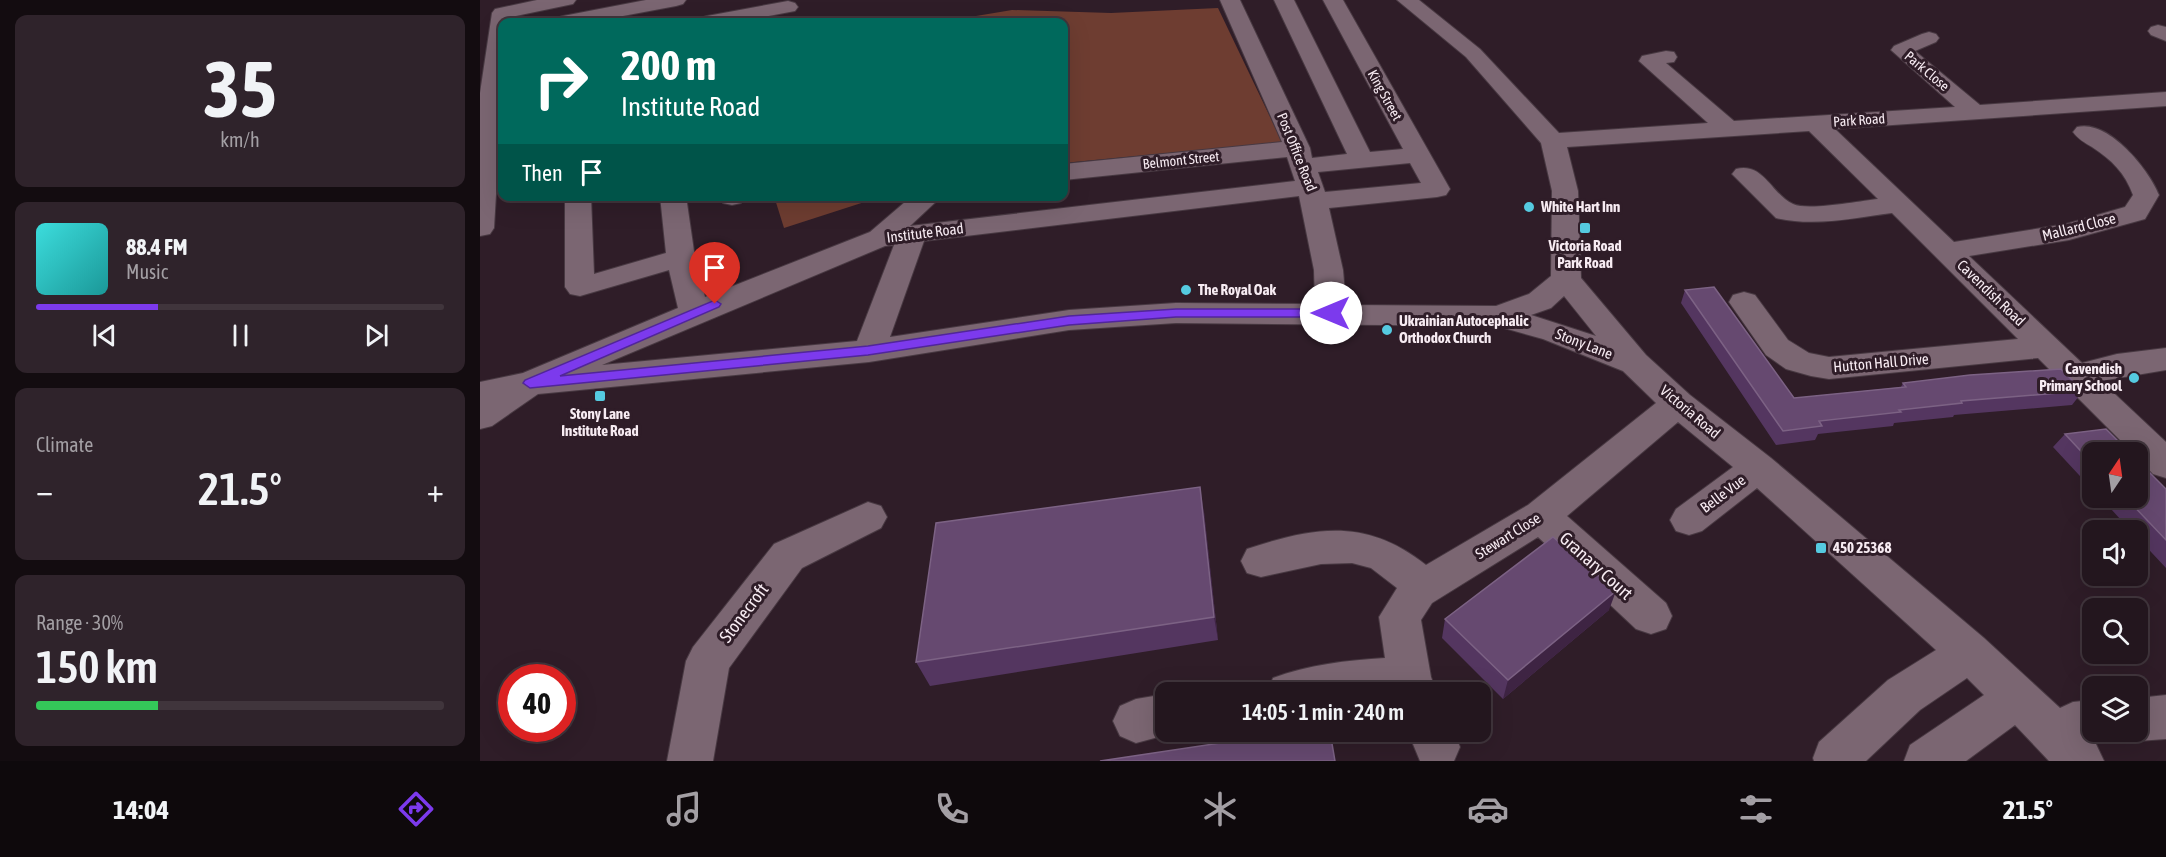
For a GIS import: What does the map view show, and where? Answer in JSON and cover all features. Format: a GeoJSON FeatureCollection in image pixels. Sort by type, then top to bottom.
{"type":"FeatureCollection","features":[{"type":"Feature","properties":{"kind":"street"},"geometry":{"type":"LineString","coordinates":[[524,18],[566,0]]}},
{"type":"Feature","properties":{"kind":"street"},"geometry":{"type":"LineString","coordinates":[[614,18],[646,15],[676,0]]}},
{"type":"Feature","properties":{"kind":"street"},"geometry":{"type":"LineString","coordinates":[[717,0],[719,18]]}},
{"type":"Feature","properties":{"kind":"street","name":"Post Office Road"},"geometry":{"type":"LineString","coordinates":[[1230,0],[1307,176],[1331,274],[1331,313]]}},
{"type":"Feature","properties":{"kind":"street"},"geometry":{"type":"LineString","coordinates":[[1284,0],[1362,160]]}},
{"type":"Feature","properties":{"kind":"street","name":"King Street"},"geometry":{"type":"LineString","coordinates":[[1333,0],[1437,189]]}},
{"type":"Feature","properties":{"kind":"street"},"geometry":{"type":"LineString","coordinates":[[1407,0],[1473,53],[1553,141],[1565,191],[1566,279]]}},
{"type":"Feature","properties":{"kind":"street"},"geometry":{"type":"LineString","coordinates":[[737,18],[790,6]]}},
{"type":"Feature","properties":{"kind":"street"},"geometry":{"type":"LineString","coordinates":[[480,228],[488,194],[496,30]]}},
{"type":"Feature","properties":{"kind":"street","name":"Park Close"},"geometry":{"type":"LineString","coordinates":[[1929,38],[1901,50],[1975,112]]}},
{"type":"Feature","properties":{"kind":"street"},"geometry":{"type":"LineString","coordinates":[[1666,57],[1650,61],[1729,129]]}},
{"type":"Feature","properties":{"kind":"street","name":"Park Road"},"geometry":{"type":"LineString","coordinates":[[1553,141],[2166,99]]}},
{"type":"Feature","properties":{"kind":"street","name":"Cavendish Road"},"geometry":{"type":"LineString","coordinates":[[1815,123],[2166,464]]}},
{"type":"Feature","properties":{"kind":"street","name":"Mallard Close"},"geometry":{"type":"LineString","coordinates":[[1949,251],[2069,232],[2135,213],[2146,195],[2141,178],[2122,156],[2085,132]]}},
{"type":"Feature","properties":{"kind":"street"},"geometry":{"type":"LineString","coordinates":[[1307,176],[1362,160],[1418,155]]}},
{"type":"Feature","properties":{"kind":"street"},"geometry":{"type":"LineString","coordinates":[[1149,163],[1155,205]]}},
{"type":"Feature","properties":{"kind":"street","name":"Belmont Street"},"geometry":{"type":"LineString","coordinates":[[1068,172],[1149,163],[1307,176]]}},
{"type":"Feature","properties":{"kind":"street"},"geometry":{"type":"LineString","coordinates":[[1745,174],[1786,212],[1822,214],[1900,204]]}},
{"type":"Feature","properties":{"kind":"street","name":"Institute Road"},"geometry":{"type":"LineString","coordinates":[[530,383],[694,313],[880,238],[1155,205],[1307,176],[1437,189]]}},
{"type":"Feature","properties":{"kind":"street"},"geometry":{"type":"LineString","coordinates":[[578,201],[580,287],[681,258]]}},
{"type":"Feature","properties":{"kind":"street"},"geometry":{"type":"LineString","coordinates":[[674,201],[681,258],[694,313]]}},
{"type":"Feature","properties":{"kind":"street"},"geometry":{"type":"LineString","coordinates":[[880,238],[923,201]]}},
{"type":"Feature","properties":{"kind":"street"},"geometry":{"type":"LineString","coordinates":[[868,351],[912,235]]}},
{"type":"Feature","properties":{"kind":"street","name":"Stony Lane"},"geometry":{"type":"LineString","coordinates":[[1498,316],[1539,301],[1566,279]]}},
{"type":"Feature","properties":{"kind":"street","name":"Victoria Road"},"geometry":{"type":"LineString","coordinates":[[1566,279],[1635,363],[1678,404],[1758,468],[2018,697],[2076,739]]}},
{"type":"Feature","properties":{"kind":"street","name":"Hutton Hall Drive"},"geometry":{"type":"LineString","coordinates":[[1744,302],[1780,353],[1815,367],[1829,368],[2046,347]]}},
{"type":"Feature","properties":{"kind":"street","name":"Stony Lane"},"geometry":{"type":"LineString","coordinates":[[480,394],[530,383],[868,351],[1069,320],[1176,313],[1498,316],[1554,332],[1635,363]]}},
{"type":"Feature","properties":{"kind":"street"},"geometry":{"type":"LineString","coordinates":[[2076,376],[2117,365],[2166,359]]}},
{"type":"Feature","properties":{"kind":"street"},"geometry":{"type":"LineString","coordinates":[[480,417],[530,383]]}},
{"type":"Feature","properties":{"kind":"street","name":"Stewart Close"},"geometry":{"type":"LineString","coordinates":[[1411,682],[1400,617],[1418,591],[1541,516],[1678,404]]}},
{"type":"Feature","properties":{"kind":"street","name":"Belle Vue"},"geometry":{"type":"LineString","coordinates":[[1689,520],[1758,468]]}},
{"type":"Feature","properties":{"kind":"street","name":"Granary Court"},"geometry":{"type":"LineString","coordinates":[[1541,516],[1652,616]]}},
{"type":"Feature","properties":{"kind":"street","name":"Stonecroft"},"geometry":{"type":"LineString","coordinates":[[690,761],[708,661],[788,556],[868,517]]}},
{"type":"Feature","properties":{"kind":"street"},"geometry":{"type":"LineString","coordinates":[[1261,561],[1331,548],[1357,547],[1380,554],[1417,581],[1418,591]]}},
{"type":"Feature","properties":{"kind":"street"},"geometry":{"type":"LineString","coordinates":[[1836,758],[1905,695],[1969,652]]}},
{"type":"Feature","properties":{"kind":"street"},"geometry":{"type":"LineString","coordinates":[[1350,682],[1367,679],[1390,682]]}},
{"type":"Feature","properties":{"kind":"street"},"geometry":{"type":"LineString","coordinates":[[1927,761],[2018,697]]}},
{"type":"Feature","properties":{"kind":"street"},"geometry":{"type":"LineString","coordinates":[[2148,718],[2166,717]]}},
{"type":"Feature","properties":{"kind":"shaded area"},"geometry":{"type":"Polygon","coordinates":[[[1218,8],[1282,142],[1068,163],[1068,18],[964,18],[1012,10],[1111,13],[1218,8]]]}},
{"type":"Feature","properties":{"kind":"shaded area"},"geometry":{"type":"Polygon","coordinates":[[[776,201],[868,201],[784,228],[776,201]]]}},
{"type":"Feature","properties":{"kind":"building"},"geometry":{"type":"Polygon","coordinates":[[[1714,287],[1794,398],[1906,387],[1903,383],[1970,375],[2061,369],[2083,391],[1961,401],[1962,403],[1899,410],[1901,412],[1819,421],[1822,426],[1783,431],[1685,290],[1714,287]]]}},
{"type":"Feature","properties":{"kind":"building"},"geometry":{"type":"Polygon","coordinates":[[[2106,429],[2119,442],[2082,442],[2082,452],[2065,434],[2106,429]]]}},
{"type":"Feature","properties":{"kind":"building"},"geometry":{"type":"Polygon","coordinates":[[[2148,471],[2166,489],[2166,540],[2136,508],[2148,508],[2148,471]]]}},
{"type":"Feature","properties":{"kind":"building"},"geometry":{"type":"Polygon","coordinates":[[[1200,487],[1214,617],[916,662],[936,523],[1200,487]]]}},
{"type":"Feature","properties":{"kind":"building"},"geometry":{"type":"Polygon","coordinates":[[[1553,537],[1616,591],[1508,680],[1445,619],[1553,537]]]}},
{"type":"Feature","properties":{"kind":"building"},"geometry":{"type":"Polygon","coordinates":[[[1227,742],[1332,742],[1335,761],[1100,761],[1227,742]]]}},
{"type":"Feature","properties":{"kind":"place","name":"White Hart Inn"},"geometry":{"type":"Point","coordinates":[1529,207]}},
{"type":"Feature","properties":{"kind":"place","name":"Victoria Road Park Road"},"geometry":{"type":"Point","coordinates":[1585,228]}},
{"type":"Feature","properties":{"kind":"place","name":"The Royal Oak"},"geometry":{"type":"Point","coordinates":[1186,290]}},
{"type":"Feature","properties":{"kind":"place","name":"Ukrainian Autocephalic Orthodox Church"},"geometry":{"type":"Point","coordinates":[1387,330]}},
{"type":"Feature","properties":{"kind":"place","name":"Cavendish Primary School"},"geometry":{"type":"Point","coordinates":[2134,378]}},
{"type":"Feature","properties":{"kind":"place","name":"Stony Lane Institute Road"},"geometry":{"type":"Point","coordinates":[600,396]}},
{"type":"Feature","properties":{"kind":"place","name":"450 25368"},"geometry":{"type":"Point","coordinates":[1821,548]}},
{"type":"Feature","properties":{"kind":"route"},"geometry":{"type":"LineString","coordinates":[[715,304],[530,383],[868,351],[1069,320],[1176,313],[1331,313]]}}]}
